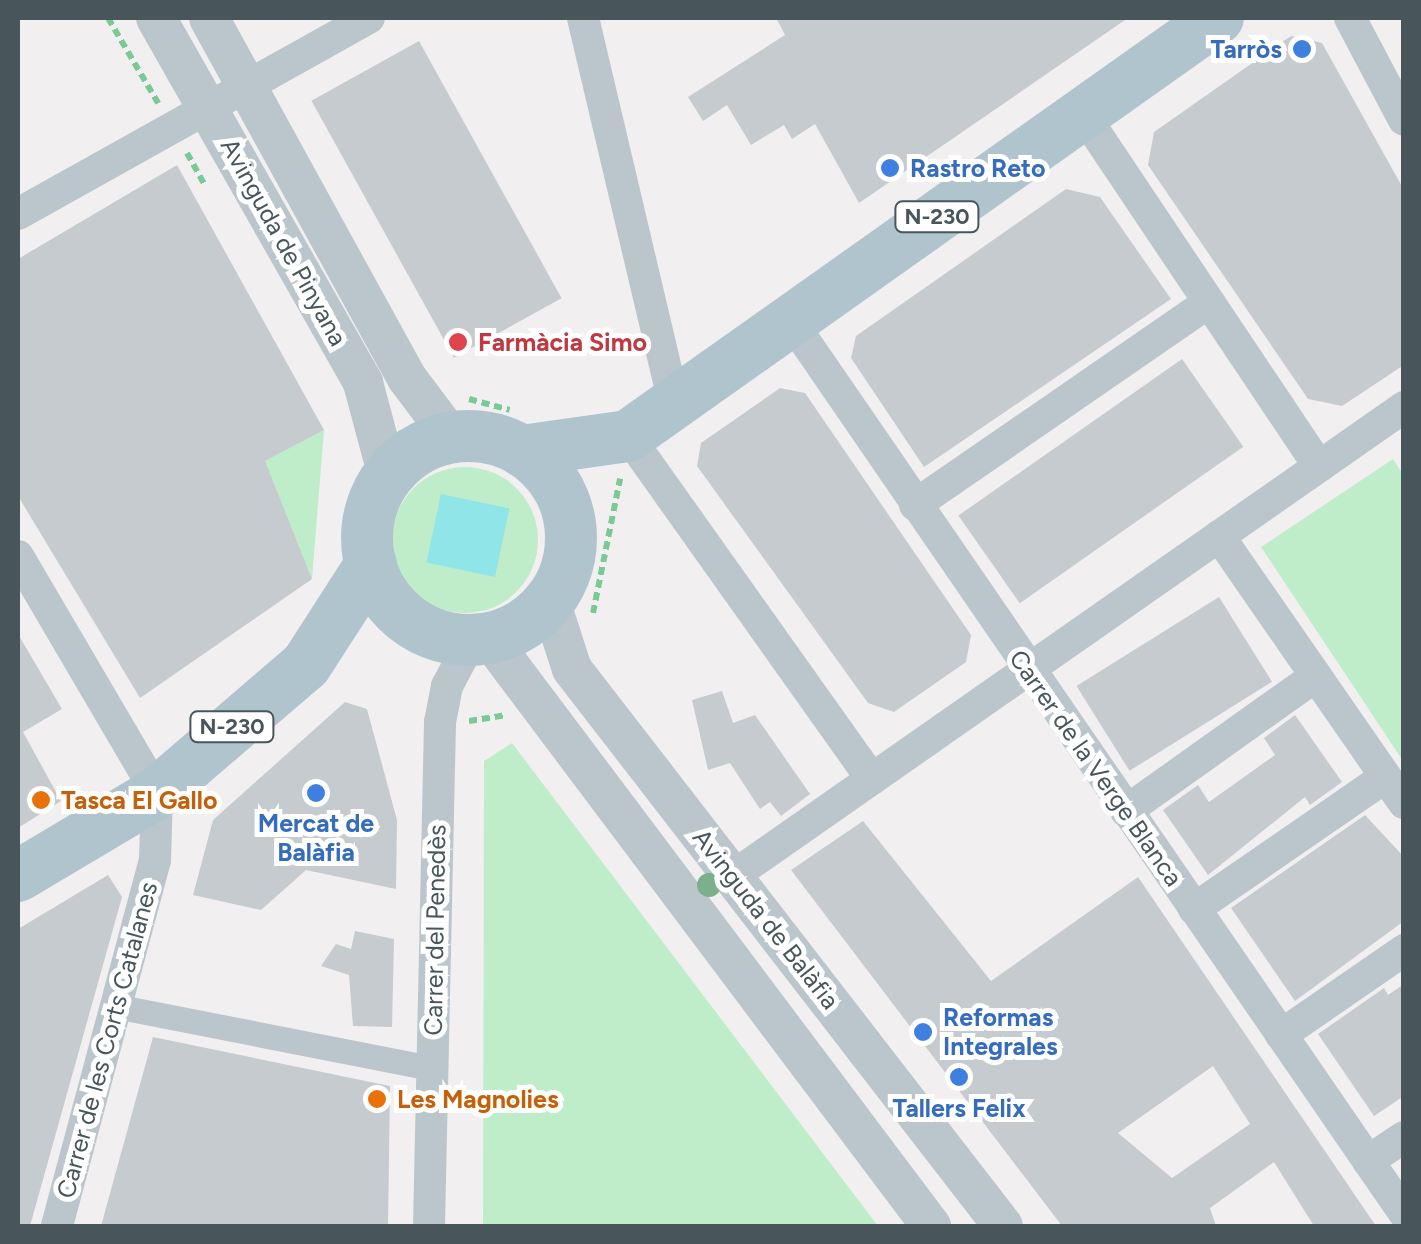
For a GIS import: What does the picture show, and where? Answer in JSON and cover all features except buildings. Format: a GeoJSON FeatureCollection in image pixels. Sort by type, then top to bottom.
{"type":"FeatureCollection","features":[{"type":"Feature","properties":{"kind":"main road","name":"N-230"},"geometry":{"type":"LineString","coordinates":[[550,601],[567,567],[571,529],[624,458],[674,404],[1218,18]]}},
{"type":"Feature","properties":{"kind":"main road","name":"N-230"},"geometry":{"type":"LineString","coordinates":[[455,417],[521,432],[572,450],[624,458]]}},
{"type":"Feature","properties":{"kind":"main road"},"geometry":{"type":"LineString","coordinates":[[455,417],[388,476],[368,525],[371,564],[388,600],[419,627],[480,640],[524,625],[550,601]]}},
{"type":"Feature","properties":{"kind":"main road"},"geometry":{"type":"LineString","coordinates":[[521,432],[556,484],[571,529]]}},
{"type":"Feature","properties":{"kind":"main road","name":"N-230"},"geometry":{"type":"LineString","coordinates":[[18,876],[157,792],[309,663],[371,564]]}},
{"type":"Feature","properties":{"kind":"main road","name":"N-230"},"geometry":{"type":"LineString","coordinates":[[309,663],[419,627]]}},
{"type":"Feature","properties":{"kind":"street","name":"Avinguda de Pinyana"},"geometry":{"type":"LineString","coordinates":[[156,18],[363,382],[388,476]]}},
{"type":"Feature","properties":{"kind":"street","name":"Avinguda de Pinyana"},"geometry":{"type":"LineString","coordinates":[[209,18],[407,378],[455,417]]}},
{"type":"Feature","properties":{"kind":"street"},"geometry":{"type":"LineString","coordinates":[[18,214],[369,18]]}},
{"type":"Feature","properties":{"kind":"street"},"geometry":{"type":"LineString","coordinates":[[583,18],[674,404]]}},
{"type":"Feature","properties":{"kind":"street"},"geometry":{"type":"LineString","coordinates":[[1350,18],[1404,120]]}},
{"type":"Feature","properties":{"kind":"street"},"geometry":{"type":"LineString","coordinates":[[1083,114],[1319,466]]}},
{"type":"Feature","properties":{"kind":"street"},"geometry":{"type":"LineString","coordinates":[[915,505],[1208,303]]}},
{"type":"Feature","properties":{"kind":"street","name":"Carrer de la Verge Blanca"},"geometry":{"type":"LineString","coordinates":[[790,321],[1404,1213]]}},
{"type":"Feature","properties":{"kind":"street"},"geometry":{"type":"LineString","coordinates":[[733,876],[1404,407]]}},
{"type":"Feature","properties":{"kind":"street"},"geometry":{"type":"LineString","coordinates":[[624,458],[872,779]]}},
{"type":"Feature","properties":{"kind":"street"},"geometry":{"type":"LineString","coordinates":[[1194,909],[1394,790],[1219,536]]}},
{"type":"Feature","properties":{"kind":"street"},"geometry":{"type":"LineString","coordinates":[[18,556],[157,792]]}},
{"type":"Feature","properties":{"kind":"street","name":"Avinguda de Balàfia"},"geometry":{"type":"LineString","coordinates":[[550,601],[572,669],[1003,1226]]}},
{"type":"Feature","properties":{"kind":"street","name":"Avinguda de Balàfia"},"geometry":{"type":"LineString","coordinates":[[480,640],[931,1226]]}},
{"type":"Feature","properties":{"kind":"street","name":"Carrer del Penedès"},"geometry":{"type":"LineString","coordinates":[[428,1226],[440,722],[447,686],[480,640]]}},
{"type":"Feature","properties":{"kind":"street"},"geometry":{"type":"LineString","coordinates":[[1126,811],[1316,676]]}},
{"type":"Feature","properties":{"kind":"street","name":"Carrer de les Corts Catalanes"},"geometry":{"type":"LineString","coordinates":[[57,1226],[120,1007],[154,860],[157,792]]}},
{"type":"Feature","properties":{"kind":"street"},"geometry":{"type":"LineString","coordinates":[[1280,1036],[1404,950]]}},
{"type":"Feature","properties":{"kind":"street"},"geometry":{"type":"LineString","coordinates":[[120,1007],[432,1068]]}},
{"type":"Feature","properties":{"kind":"street"},"geometry":{"type":"LineString","coordinates":[[1368,1161],[1404,1137]]}},
{"type":"Feature","properties":{"kind":"path"},"geometry":{"type":"LineString","coordinates":[[108,18],[160,106]]}},
{"type":"Feature","properties":{"kind":"path"},"geometry":{"type":"LineString","coordinates":[[455,417],[521,432]]}},
{"type":"Feature","properties":{"kind":"path"},"geometry":{"type":"LineString","coordinates":[[594,632],[596,587],[624,458]]}},
{"type":"Feature","properties":{"kind":"green space"},"geometry":{"type":"Polygon","coordinates":[[[324,430],[312,579],[264,461],[324,430]]]}},
{"type":"Feature","properties":{"kind":"green space"},"geometry":{"type":"Polygon","coordinates":[[[1393,459],[1404,476],[1403,761],[1261,547],[1393,459]]]}},
{"type":"Feature","properties":{"kind":"green space"},"geometry":{"type":"Polygon","coordinates":[[[465,467],[493,473],[517,488],[532,512],[538,540],[532,568],[517,592],[493,607],[465,613],[437,607],[413,592],[398,568],[392,540],[398,512],[413,488],[437,473],[465,467]]]}},
{"type":"Feature","properties":{"kind":"green space"},"geometry":{"type":"Polygon","coordinates":[[[512,743],[878,1226],[483,1226],[484,761],[512,743]]]}},
{"type":"Feature","properties":{"kind":"water"},"geometry":{"type":"Polygon","coordinates":[[[441,494],[509,509],[495,577],[426,562],[441,494]]]}},
{"type":"Feature","properties":{"kind":"place","name":"Tarròs"},"geometry":{"type":"Point","coordinates":[1302,49]}},
{"type":"Feature","properties":{"kind":"place","name":"Rastro Reto"},"geometry":{"type":"Point","coordinates":[890,168]}},
{"type":"Feature","properties":{"kind":"place","name":"Farmàcia Simo"},"geometry":{"type":"Point","coordinates":[458,342]}},
{"type":"Feature","properties":{"kind":"place","name":"Mercat de Balàfia"},"geometry":{"type":"Point","coordinates":[316,793]}},
{"type":"Feature","properties":{"kind":"place","name":"Tasca El Gallo"},"geometry":{"type":"Point","coordinates":[41,800]}},
{"type":"Feature","properties":{"kind":"place","name":"Reformas Integrales"},"geometry":{"type":"Point","coordinates":[923,1032]}},
{"type":"Feature","properties":{"kind":"place","name":"Tallers Felix"},"geometry":{"type":"Point","coordinates":[959,1077]}},
{"type":"Feature","properties":{"kind":"place","name":"Les Magnolies"},"geometry":{"type":"Point","coordinates":[377,1099]}}]}
